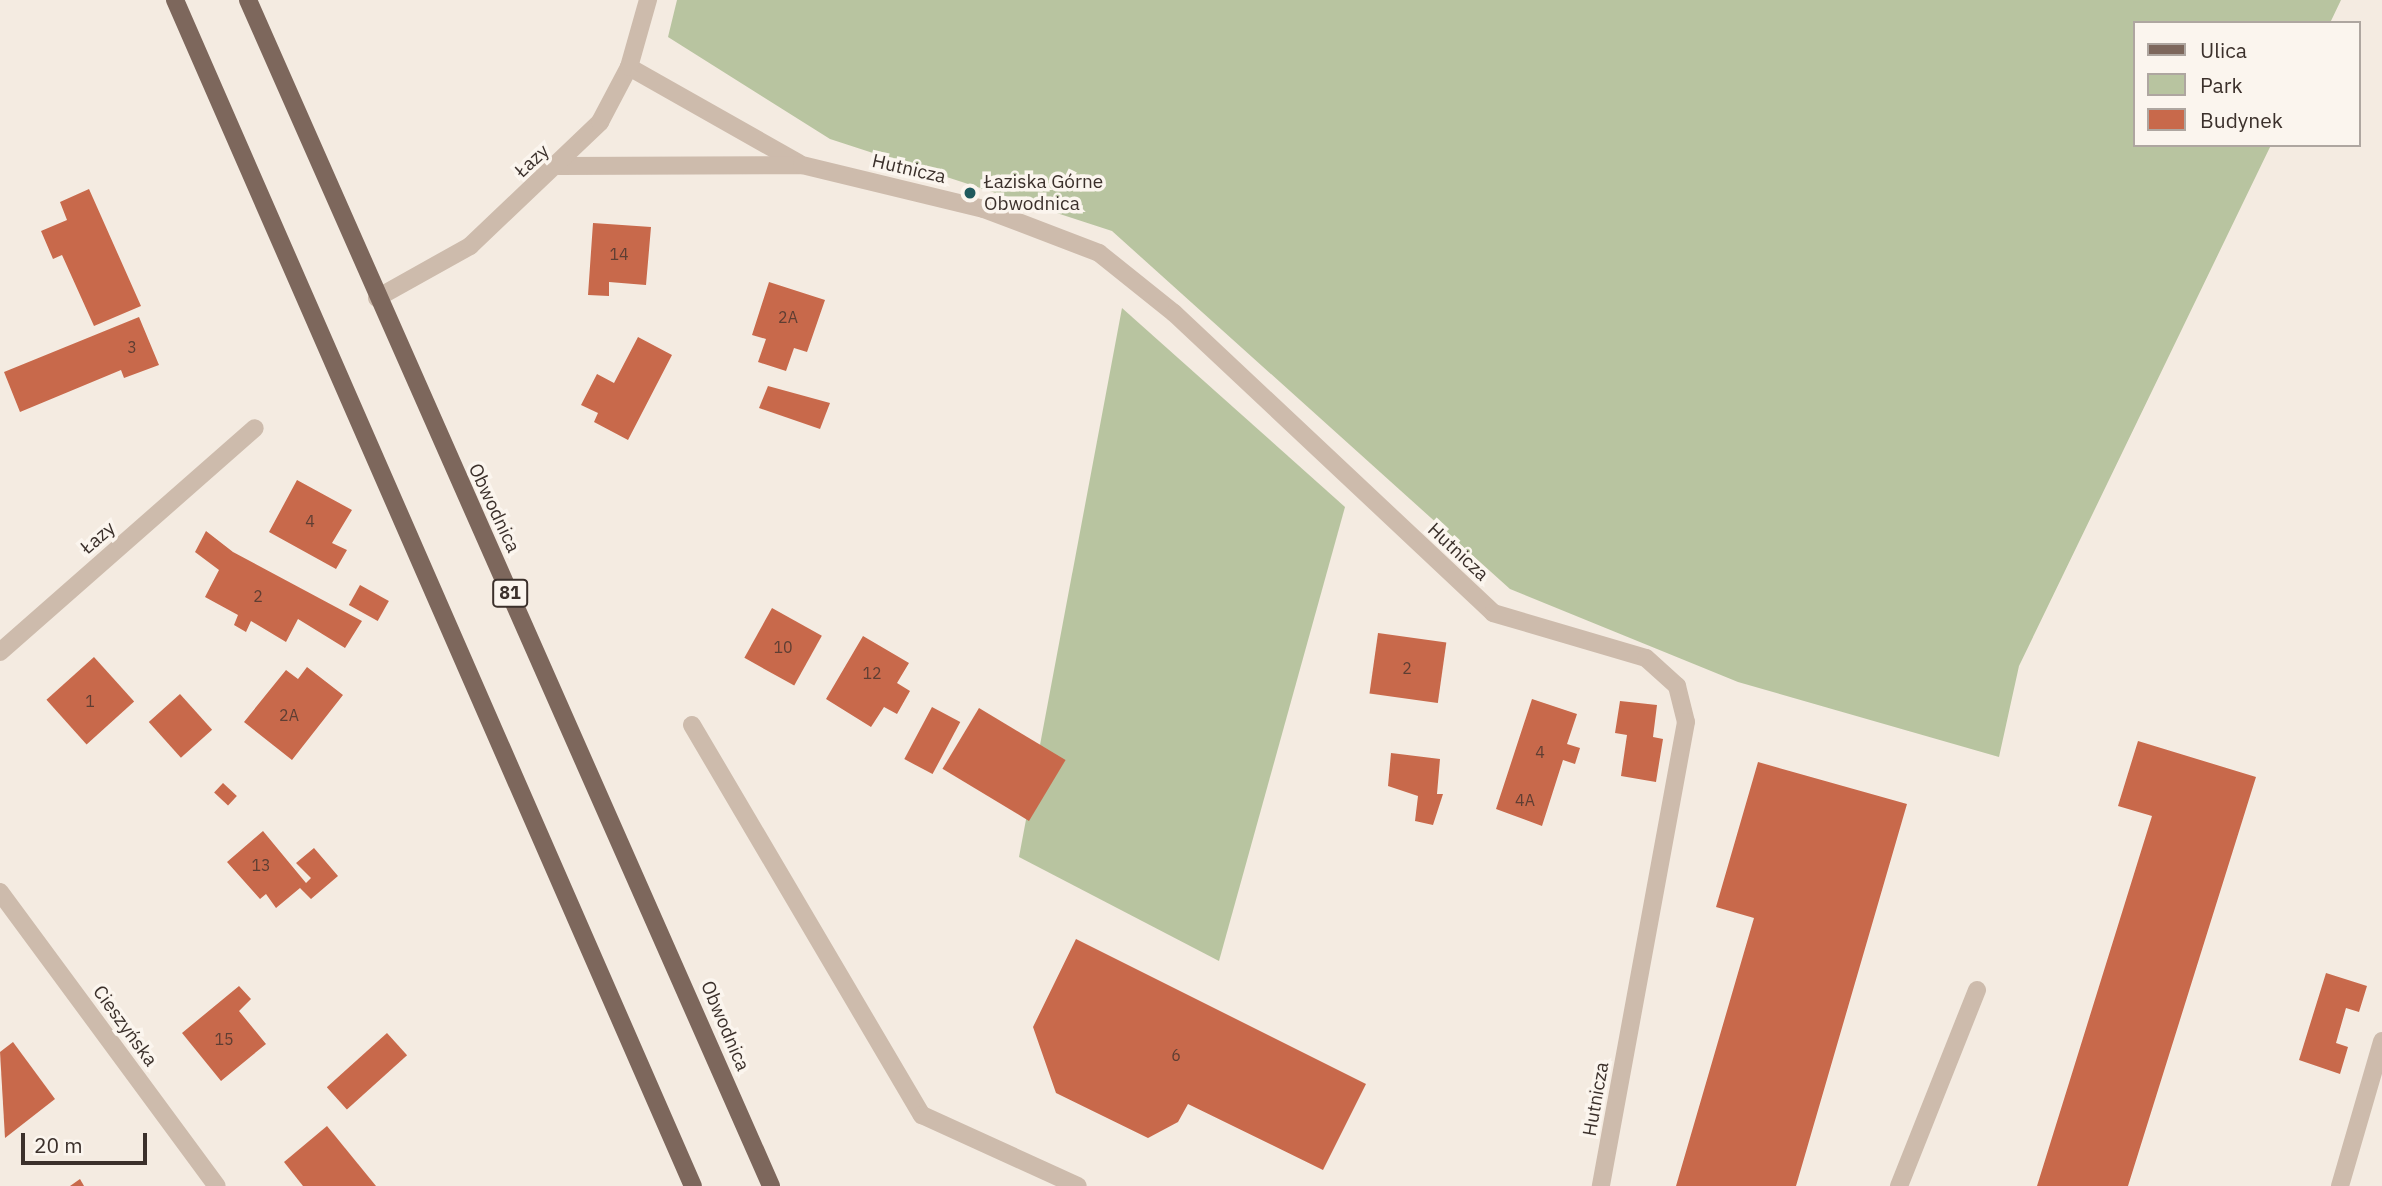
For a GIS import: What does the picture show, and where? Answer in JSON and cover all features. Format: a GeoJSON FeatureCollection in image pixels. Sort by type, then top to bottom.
{"type":"FeatureCollection","features":[{"type":"Feature","properties":{"kind":"main road"},"geometry":{"type":"LineString","coordinates":[[175,0],[693,1186]]}},
{"type":"Feature","properties":{"kind":"main road","name":"Obwodnica"},"geometry":{"type":"LineString","coordinates":[[248,0],[377,298],[608,807],[771,1186]]}},
{"type":"Feature","properties":{"kind":"street","name":"Łazy"},"geometry":{"type":"LineString","coordinates":[[377,298],[470,246],[559,166],[600,122],[629,67],[648,0]]}},
{"type":"Feature","properties":{"kind":"street"},"geometry":{"type":"LineString","coordinates":[[629,67],[802,165]]}},
{"type":"Feature","properties":{"kind":"street"},"geometry":{"type":"LineString","coordinates":[[559,166],[802,165]]}},
{"type":"Feature","properties":{"kind":"street","name":"Hutnicza"},"geometry":{"type":"LineString","coordinates":[[802,165],[984,209],[1099,253],[1174,313],[1493,614],[1646,658],[1677,686],[1686,722],[1601,1186]]}},
{"type":"Feature","properties":{"kind":"street","name":"Łazy"},"geometry":{"type":"LineString","coordinates":[[0,652],[255,428]]}},
{"type":"Feature","properties":{"kind":"street"},"geometry":{"type":"LineString","coordinates":[[692,725],[922,1115],[1078,1186]]}},
{"type":"Feature","properties":{"kind":"street","name":"Cieszyńska"},"geometry":{"type":"LineString","coordinates":[[0,892],[217,1186]]}},
{"type":"Feature","properties":{"kind":"street"},"geometry":{"type":"LineString","coordinates":[[1899,1186],[1977,990]]}},
{"type":"Feature","properties":{"kind":"street"},"geometry":{"type":"LineString","coordinates":[[2340,1186],[2382,1041]]}},
{"type":"Feature","properties":{"kind":"green space"},"geometry":{"type":"Polygon","coordinates":[[[677,0],[2341,0],[2331,21],[2134,21],[2134,147],[2270,147],[2019,666],[1999,757],[1738,682],[1510,589],[1112,231],[830,139],[668,37],[677,0]]]}},
{"type":"Feature","properties":{"kind":"green space"},"geometry":{"type":"Polygon","coordinates":[[[1122,308],[1345,507],[1219,961],[1019,857],[1122,308]]]}},
{"type":"Feature","properties":{"kind":"building"},"geometry":{"type":"Polygon","coordinates":[[[89,189],[141,306],[94,326],[62,255],[53,259],[41,231],[67,220],[60,202],[89,189]]]}},
{"type":"Feature","properties":{"kind":"building"},"geometry":{"type":"Polygon","coordinates":[[[593,223],[651,227],[646,285],[609,282],[609,296],[588,295],[593,223]]]}},
{"type":"Feature","properties":{"kind":"building"},"geometry":{"type":"Polygon","coordinates":[[[769,282],[825,300],[807,352],[794,348],[786,371],[758,362],[766,339],[752,335],[769,282]]]}},
{"type":"Feature","properties":{"kind":"building"},"geometry":{"type":"Polygon","coordinates":[[[139,317],[159,365],[124,378],[121,370],[20,412],[4,372],[139,317]]]}},
{"type":"Feature","properties":{"kind":"building"},"geometry":{"type":"Polygon","coordinates":[[[638,337],[672,355],[628,440],[594,422],[598,413],[581,405],[597,374],[614,383],[638,337]]]}},
{"type":"Feature","properties":{"kind":"building"},"geometry":{"type":"Polygon","coordinates":[[[768,386],[830,403],[820,429],[759,408],[768,386]]]}},
{"type":"Feature","properties":{"kind":"building"},"geometry":{"type":"Polygon","coordinates":[[[297,480],[352,510],[332,543],[347,550],[336,569],[269,532],[297,480]]]}},
{"type":"Feature","properties":{"kind":"building"},"geometry":{"type":"Polygon","coordinates":[[[206,531],[233,552],[362,621],[345,648],[298,619],[286,642],[251,621],[246,632],[234,625],[238,615],[205,597],[219,570],[195,552],[206,531]]]}},
{"type":"Feature","properties":{"kind":"building"},"geometry":{"type":"Polygon","coordinates":[[[360,585],[389,601],[378,621],[349,605],[360,585]]]}},
{"type":"Feature","properties":{"kind":"building"},"geometry":{"type":"Polygon","coordinates":[[[772,608],[822,636],[794,685],[744,658],[772,608]]]}},
{"type":"Feature","properties":{"kind":"building"},"geometry":{"type":"Polygon","coordinates":[[[1378,633],[1446,643],[1438,703],[1370,693],[1378,633]]]}},
{"type":"Feature","properties":{"kind":"building"},"geometry":{"type":"Polygon","coordinates":[[[863,636],[909,663],[897,683],[910,691],[897,714],[884,707],[871,727],[826,699],[863,636]]]}},
{"type":"Feature","properties":{"kind":"building"},"geometry":{"type":"Polygon","coordinates":[[[94,657],[134,702],[87,744],[46,700],[94,657]]]}},
{"type":"Feature","properties":{"kind":"building"},"geometry":{"type":"Polygon","coordinates":[[[307,667],[343,695],[292,760],[244,722],[286,670],[298,679],[307,667]]]}},
{"type":"Feature","properties":{"kind":"building"},"geometry":{"type":"Polygon","coordinates":[[[180,694],[212,730],[181,758],[149,722],[180,694]]]}},
{"type":"Feature","properties":{"kind":"building"},"geometry":{"type":"Polygon","coordinates":[[[1532,699],[1577,714],[1567,744],[1580,748],[1575,764],[1563,760],[1542,826],[1496,809],[1532,699]]]}},
{"type":"Feature","properties":{"kind":"building"},"geometry":{"type":"Polygon","coordinates":[[[1620,701],[1657,705],[1653,737],[1663,739],[1656,782],[1621,776],[1627,735],[1615,733],[1620,701]]]}},
{"type":"Feature","properties":{"kind":"building"},"geometry":{"type":"Polygon","coordinates":[[[932,707],[960,722],[933,774],[904,759],[932,707]]]}},
{"type":"Feature","properties":{"kind":"building"},"geometry":{"type":"Polygon","coordinates":[[[979,708],[1066,760],[1029,821],[942,769],[979,708]]]}},
{"type":"Feature","properties":{"kind":"building"},"geometry":{"type":"Polygon","coordinates":[[[2138,741],[2256,777],[2128,1186],[2037,1186],[2152,816],[2118,806],[2138,741]]]}},
{"type":"Feature","properties":{"kind":"building"},"geometry":{"type":"Polygon","coordinates":[[[1391,753],[1440,759],[1437,794],[1443,794],[1433,825],[1415,821],[1418,796],[1388,786],[1391,753]]]}},
{"type":"Feature","properties":{"kind":"building"},"geometry":{"type":"Polygon","coordinates":[[[1758,762],[1907,804],[1796,1186],[1676,1186],[1754,918],[1716,907],[1758,762]]]}},
{"type":"Feature","properties":{"kind":"building"},"geometry":{"type":"Polygon","coordinates":[[[223,783],[237,796],[228,805],[214,793],[223,783]]]}},
{"type":"Feature","properties":{"kind":"building"},"geometry":{"type":"Polygon","coordinates":[[[263,831],[306,883],[311,878],[296,863],[314,848],[338,876],[311,899],[300,888],[276,908],[266,894],[260,899],[227,862],[263,831]]]}},
{"type":"Feature","properties":{"kind":"building"},"geometry":{"type":"Polygon","coordinates":[[[1076,939],[1366,1084],[1323,1170],[1188,1104],[1178,1122],[1148,1138],[1056,1093],[1033,1027],[1076,939]]]}},
{"type":"Feature","properties":{"kind":"building"},"geometry":{"type":"Polygon","coordinates":[[[2326,973],[2367,986],[2359,1012],[2346,1008],[2336,1043],[2348,1047],[2340,1074],[2299,1060],[2326,973]]]}},
{"type":"Feature","properties":{"kind":"building"},"geometry":{"type":"Polygon","coordinates":[[[239,986],[251,999],[239,1011],[266,1044],[221,1081],[182,1033],[239,986]]]}},
{"type":"Feature","properties":{"kind":"building"},"geometry":{"type":"Polygon","coordinates":[[[387,1033],[407,1055],[347,1109],[327,1087],[387,1033]]]}},
{"type":"Feature","properties":{"kind":"building"},"geometry":{"type":"Polygon","coordinates":[[[13,1042],[55,1099],[5,1138],[0,1052],[13,1042]]]}},
{"type":"Feature","properties":{"kind":"building"},"geometry":{"type":"Polygon","coordinates":[[[327,1126],[376,1186],[303,1186],[284,1162],[327,1126]]]}},
{"type":"Feature","properties":{"kind":"building"},"geometry":{"type":"Polygon","coordinates":[[[80,1179],[84,1186],[70,1186],[80,1179]]]}},
{"type":"Feature","properties":{"kind":"place","name":"Łaziska Górne Obwodnica"},"geometry":{"type":"Point","coordinates":[970,193]}}]}
